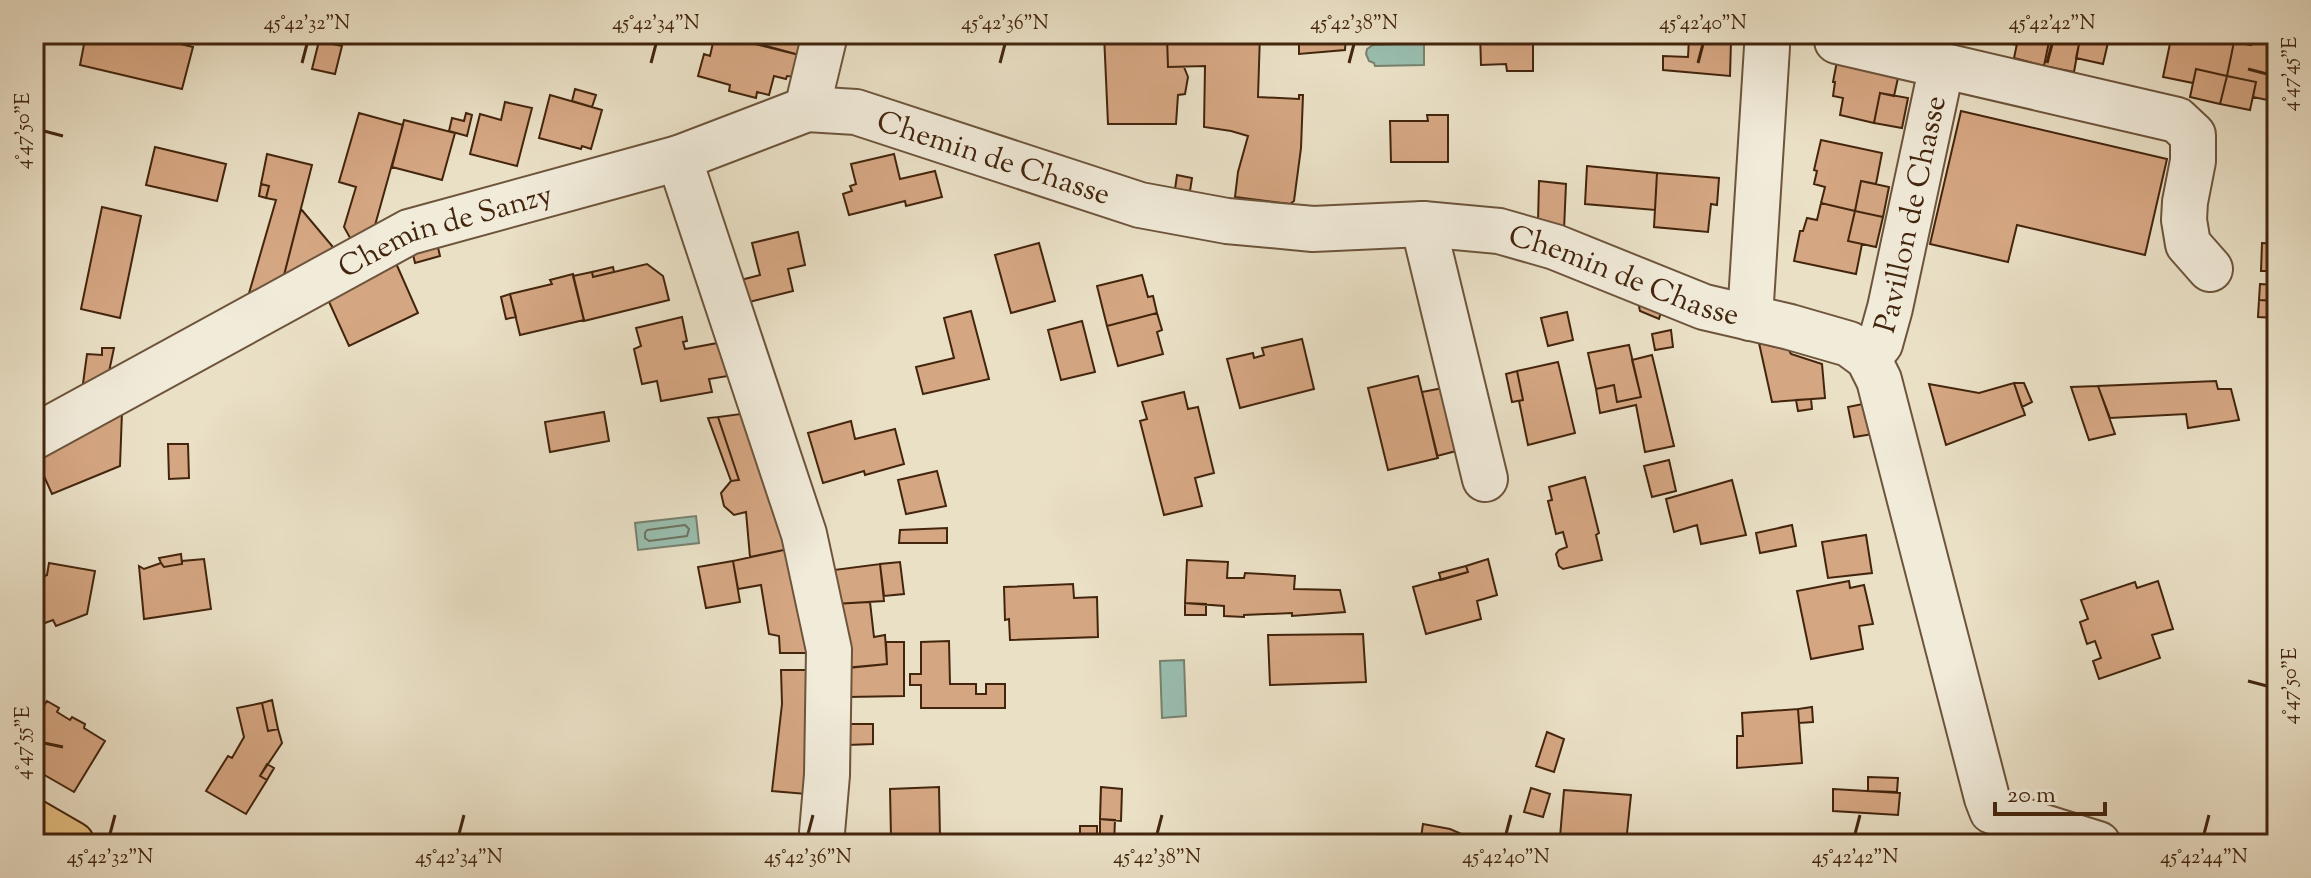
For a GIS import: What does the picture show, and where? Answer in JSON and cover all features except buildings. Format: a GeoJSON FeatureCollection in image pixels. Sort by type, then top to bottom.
{"type":"FeatureCollection","features":[{"type":"Feature","properties":{"kind":"main road"},"geometry":{"type":"LineString","coordinates":[[34,822],[72,844]]}},
{"type":"Feature","properties":{"kind":"street"},"geometry":{"type":"LineString","coordinates":[[807,109],[825,34]]}},
{"type":"Feature","properties":{"kind":"street","name":"Pavillon de Chasse"},"geometry":{"type":"LineString","coordinates":[[1837,41],[2177,120],[2193,135],[2193,161],[2184,220],[2188,244],[2210,269]]}},
{"type":"Feature","properties":{"kind":"street"},"geometry":{"type":"LineString","coordinates":[[1750,318],[1767,47]]}},
{"type":"Feature","properties":{"kind":"street","name":"Pavillon de Chasse"},"geometry":{"type":"LineString","coordinates":[[1868,358],[1880,344],[1890,308],[1942,65]]}},
{"type":"Feature","properties":{"kind":"street","name":"Chemin de Sanzy"},"geometry":{"type":"LineString","coordinates":[[34,437],[409,232],[679,158],[807,109]]}},
{"type":"Feature","properties":{"kind":"street","name":"Chemin de Chasse"},"geometry":{"type":"LineString","coordinates":[[807,109],[856,112],[1140,205],[1212,219],[1313,229],[1423,224],[1499,231],[1555,247],[1704,307],[1849,344],[1868,358]]}},
{"type":"Feature","properties":{"kind":"street"},"geometry":{"type":"LineString","coordinates":[[679,158],[804,534],[829,650],[827,775],[821,844]]}},
{"type":"Feature","properties":{"kind":"street"},"geometry":{"type":"LineString","coordinates":[[1423,224],[1485,479]]}},
{"type":"Feature","properties":{"kind":"street"},"geometry":{"type":"LineString","coordinates":[[1868,358],[1879,380],[1992,811],[2098,844]]}},
{"type":"Feature","properties":{"kind":"water"},"geometry":{"type":"Polygon","coordinates":[[[1424,43],[1424,65],[1375,66],[1366,54],[1373,45],[1424,43]]]}},
{"type":"Feature","properties":{"kind":"water"},"geometry":{"type":"Polygon","coordinates":[[[696,516],[699,543],[638,550],[635,523],[696,516]]]}},
{"type":"Feature","properties":{"kind":"water"},"geometry":{"type":"Polygon","coordinates":[[[1184,660],[1186,716],[1162,718],[1160,661],[1184,660]]]}}]}
